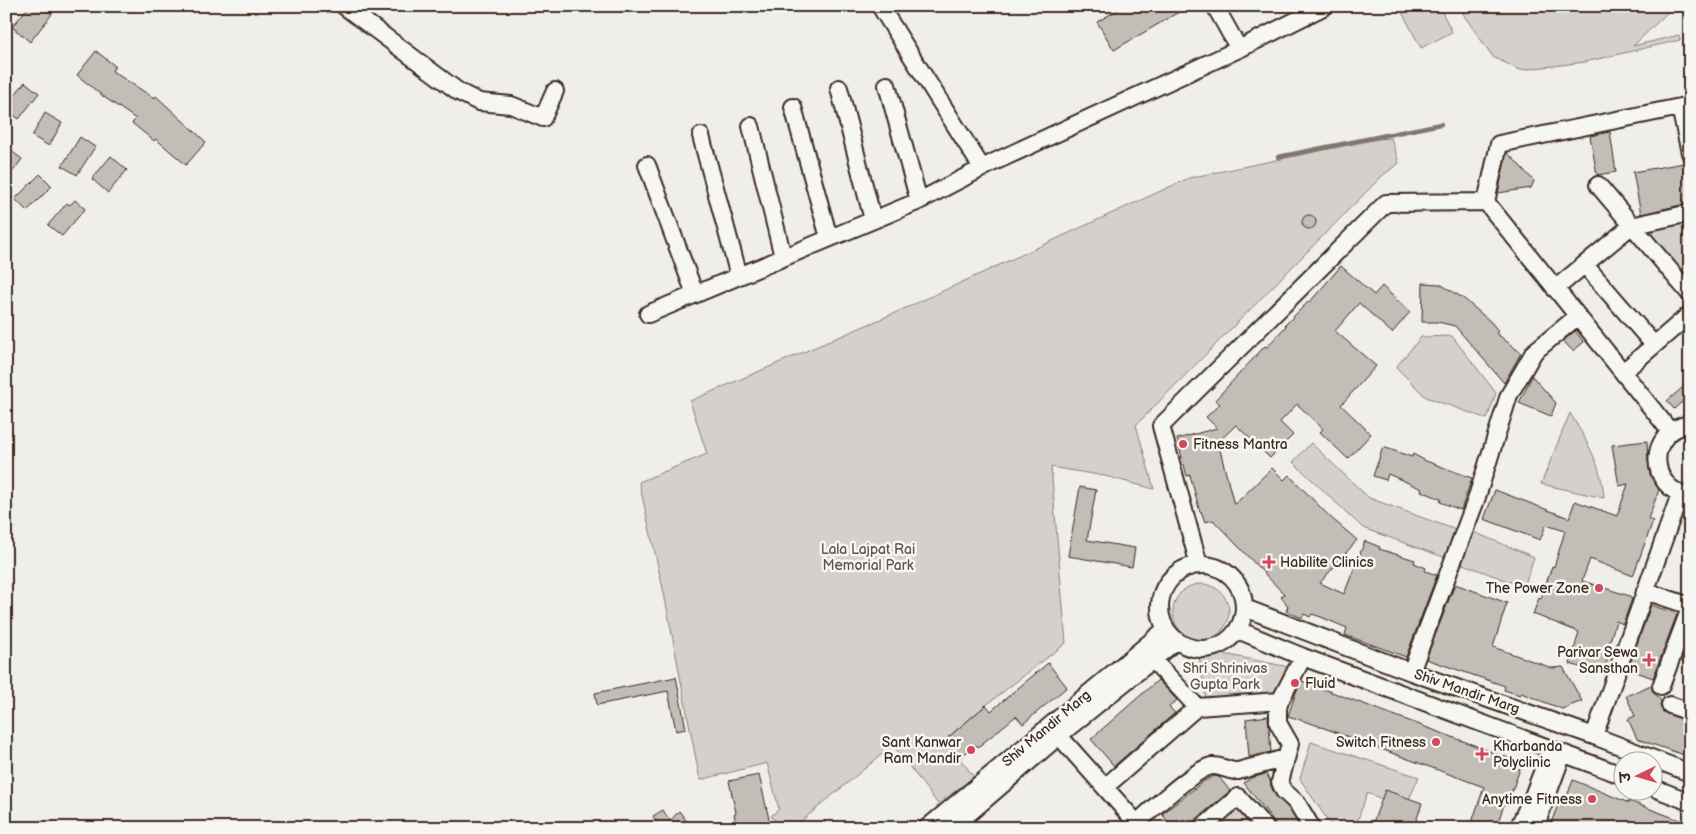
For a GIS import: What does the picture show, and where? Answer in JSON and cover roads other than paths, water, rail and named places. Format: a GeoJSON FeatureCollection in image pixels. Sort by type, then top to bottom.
{"type":"FeatureCollection","features":[{"type":"Feature","properties":{"kind":"street"},"geometry":{"type":"LineString","coordinates":[[344,6],[460,92],[479,102],[511,105],[543,118],[555,91]]}},
{"type":"Feature","properties":{"kind":"street"},"geometry":{"type":"LineString","coordinates":[[880,6],[982,168]]}},
{"type":"Feature","properties":{"kind":"street"},"geometry":{"type":"LineString","coordinates":[[1214,6],[1239,49]]}},
{"type":"Feature","properties":{"kind":"street"},"geometry":{"type":"LineString","coordinates":[[648,314],[919,200],[982,168],[1239,49],[1325,6]]}},
{"type":"Feature","properties":{"kind":"street"},"geometry":{"type":"LineString","coordinates":[[887,85],[919,200]]}},
{"type":"Feature","properties":{"kind":"street"},"geometry":{"type":"LineString","coordinates":[[839,88],[873,220]]}},
{"type":"Feature","properties":{"kind":"street"},"geometry":{"type":"LineString","coordinates":[[1486,202],[1500,144],[1685,106],[1690,153]]}},
{"type":"Feature","properties":{"kind":"street"},"geometry":{"type":"LineString","coordinates":[[793,107],[830,238]]}},
{"type":"Feature","properties":{"kind":"street"},"geometry":{"type":"LineString","coordinates":[[751,126],[783,257]]}},
{"type":"Feature","properties":{"kind":"street"},"geometry":{"type":"LineString","coordinates":[[701,136],[739,276]]}},
{"type":"Feature","properties":{"kind":"street"},"geometry":{"type":"LineString","coordinates":[[646,165],[695,294]]}},
{"type":"Feature","properties":{"kind":"street"},"geometry":{"type":"LineString","coordinates":[[1598,185],[1690,294]]}},
{"type":"Feature","properties":{"kind":"street"},"geometry":{"type":"LineString","coordinates":[[1486,202],[1670,431]]}},
{"type":"Feature","properties":{"kind":"street"},"geometry":{"type":"LineString","coordinates":[[1199,565],[1161,426],[1386,203],[1486,202]]}},
{"type":"Feature","properties":{"kind":"street"},"geometry":{"type":"LineString","coordinates":[[1556,288],[1632,226],[1690,213]]}},
{"type":"Feature","properties":{"kind":"street"},"geometry":{"type":"LineString","coordinates":[[1585,264],[1654,345]]}},
{"type":"Feature","properties":{"kind":"street"},"geometry":{"type":"LineString","coordinates":[[1623,372],[1690,314]]}},
{"type":"Feature","properties":{"kind":"street"},"geometry":{"type":"LineString","coordinates":[[1411,672],[1476,500],[1509,395],[1534,352],[1578,316]]}},
{"type":"Feature","properties":{"kind":"street"},"geometry":{"type":"LineString","coordinates":[[1594,736],[1645,591],[1685,495],[1670,488],[1662,478],[1657,466],[1658,453],[1662,441],[1670,431],[1681,425],[1690,424]]}},
{"type":"Feature","properties":{"kind":"street"},"geometry":{"type":"LineString","coordinates":[[1199,565],[1218,568],[1232,577],[1241,591],[1244,608],[1244,616],[1238,630],[1222,645],[1208,650],[1194,649],[1171,635],[1160,615],[1160,601],[1165,587],[1173,576],[1199,565]]}},
{"type":"Feature","properties":{"kind":"street"},"geometry":{"type":"LineString","coordinates":[[1645,591],[1690,607],[1661,686]]}},
{"type":"Feature","properties":{"kind":"street","name":"Shiv Mandir Marg"},"geometry":{"type":"LineString","coordinates":[[1244,608],[1411,672],[1594,736],[1690,773]]}},
{"type":"Feature","properties":{"kind":"street","name":"Shiv Mandir Marg"},"geometry":{"type":"LineString","coordinates":[[1238,630],[1303,657],[1614,772]]}},
{"type":"Feature","properties":{"kind":"street","name":"Shiv Mandir Marg"},"geometry":{"type":"LineString","coordinates":[[952,828],[1060,737],[1068,728],[1153,660],[1171,635]]}},
{"type":"Feature","properties":{"kind":"street","name":"Shiv Mandir Marg"},"geometry":{"type":"LineString","coordinates":[[927,828],[1171,635]]}},
{"type":"Feature","properties":{"kind":"street"},"geometry":{"type":"LineString","coordinates":[[1303,657],[1278,708],[1278,722],[1290,744],[1280,782],[1284,790],[1297,803],[1312,828]]}},
{"type":"Feature","properties":{"kind":"street"},"geometry":{"type":"LineString","coordinates":[[1153,660],[1197,707]]}},
{"type":"Feature","properties":{"kind":"street"},"geometry":{"type":"LineString","coordinates":[[1105,787],[1197,707],[1280,701]]}},
{"type":"Feature","properties":{"kind":"street"},"geometry":{"type":"LineString","coordinates":[[1670,705],[1690,712]]}},
{"type":"Feature","properties":{"kind":"street"},"geometry":{"type":"LineString","coordinates":[[1060,737],[1139,825],[1196,773],[1210,766],[1217,766],[1232,772],[1286,758]]}},
{"type":"Feature","properties":{"kind":"street"},"geometry":{"type":"LineString","coordinates":[[1518,828],[1557,751]]}},
{"type":"Feature","properties":{"kind":"street"},"geometry":{"type":"LineString","coordinates":[[1535,828],[1557,751]]}},
{"type":"Feature","properties":{"kind":"street"},"geometry":{"type":"LineString","coordinates":[[1664,792],[1690,802]]}},
{"type":"Feature","properties":{"kind":"street"},"geometry":{"type":"LineString","coordinates":[[1202,828],[1238,797],[1266,828]]}},
{"type":"Feature","properties":{"kind":"waterway"},"geometry":{"type":"LineString","coordinates":[[1278,157],[1441,124]]}},
{"type":"Feature","properties":{"kind":"place","name":"Fitness Mantra"},"geometry":{"type":"Point","coordinates":[1183,444]}},
{"type":"Feature","properties":{"kind":"place","name":"Habilite Clinics"},"geometry":{"type":"Point","coordinates":[1269,562]}},
{"type":"Feature","properties":{"kind":"place","name":"The Power Zone"},"geometry":{"type":"Point","coordinates":[1599,588]}},
{"type":"Feature","properties":{"kind":"place","name":"Parivar Sewa Sansthan"},"geometry":{"type":"Point","coordinates":[1649,660]}},
{"type":"Feature","properties":{"kind":"place","name":"Fluid"},"geometry":{"type":"Point","coordinates":[1295,683]}},
{"type":"Feature","properties":{"kind":"place","name":"Switch Fitness"},"geometry":{"type":"Point","coordinates":[1436,742]}},
{"type":"Feature","properties":{"kind":"place","name":"Sant Kanwar Ram Mandir"},"geometry":{"type":"Point","coordinates":[971,750]}},
{"type":"Feature","properties":{"kind":"place","name":"Kharbanda Polyclinic"},"geometry":{"type":"Point","coordinates":[1482,754]}},
{"type":"Feature","properties":{"kind":"place","name":"Anytime Fitness"},"geometry":{"type":"Point","coordinates":[1592,799]}},
{"type":"Feature","properties":{"kind":"park label","name":"Lala Lajpat Rai Memorial Park"},"geometry":{"type":"Point","coordinates":[868,558]}},
{"type":"Feature","properties":{"kind":"park label","name":"Shri Shrinivas Gupta Park"},"geometry":{"type":"Point","coordinates":[1225,676]}}]}
